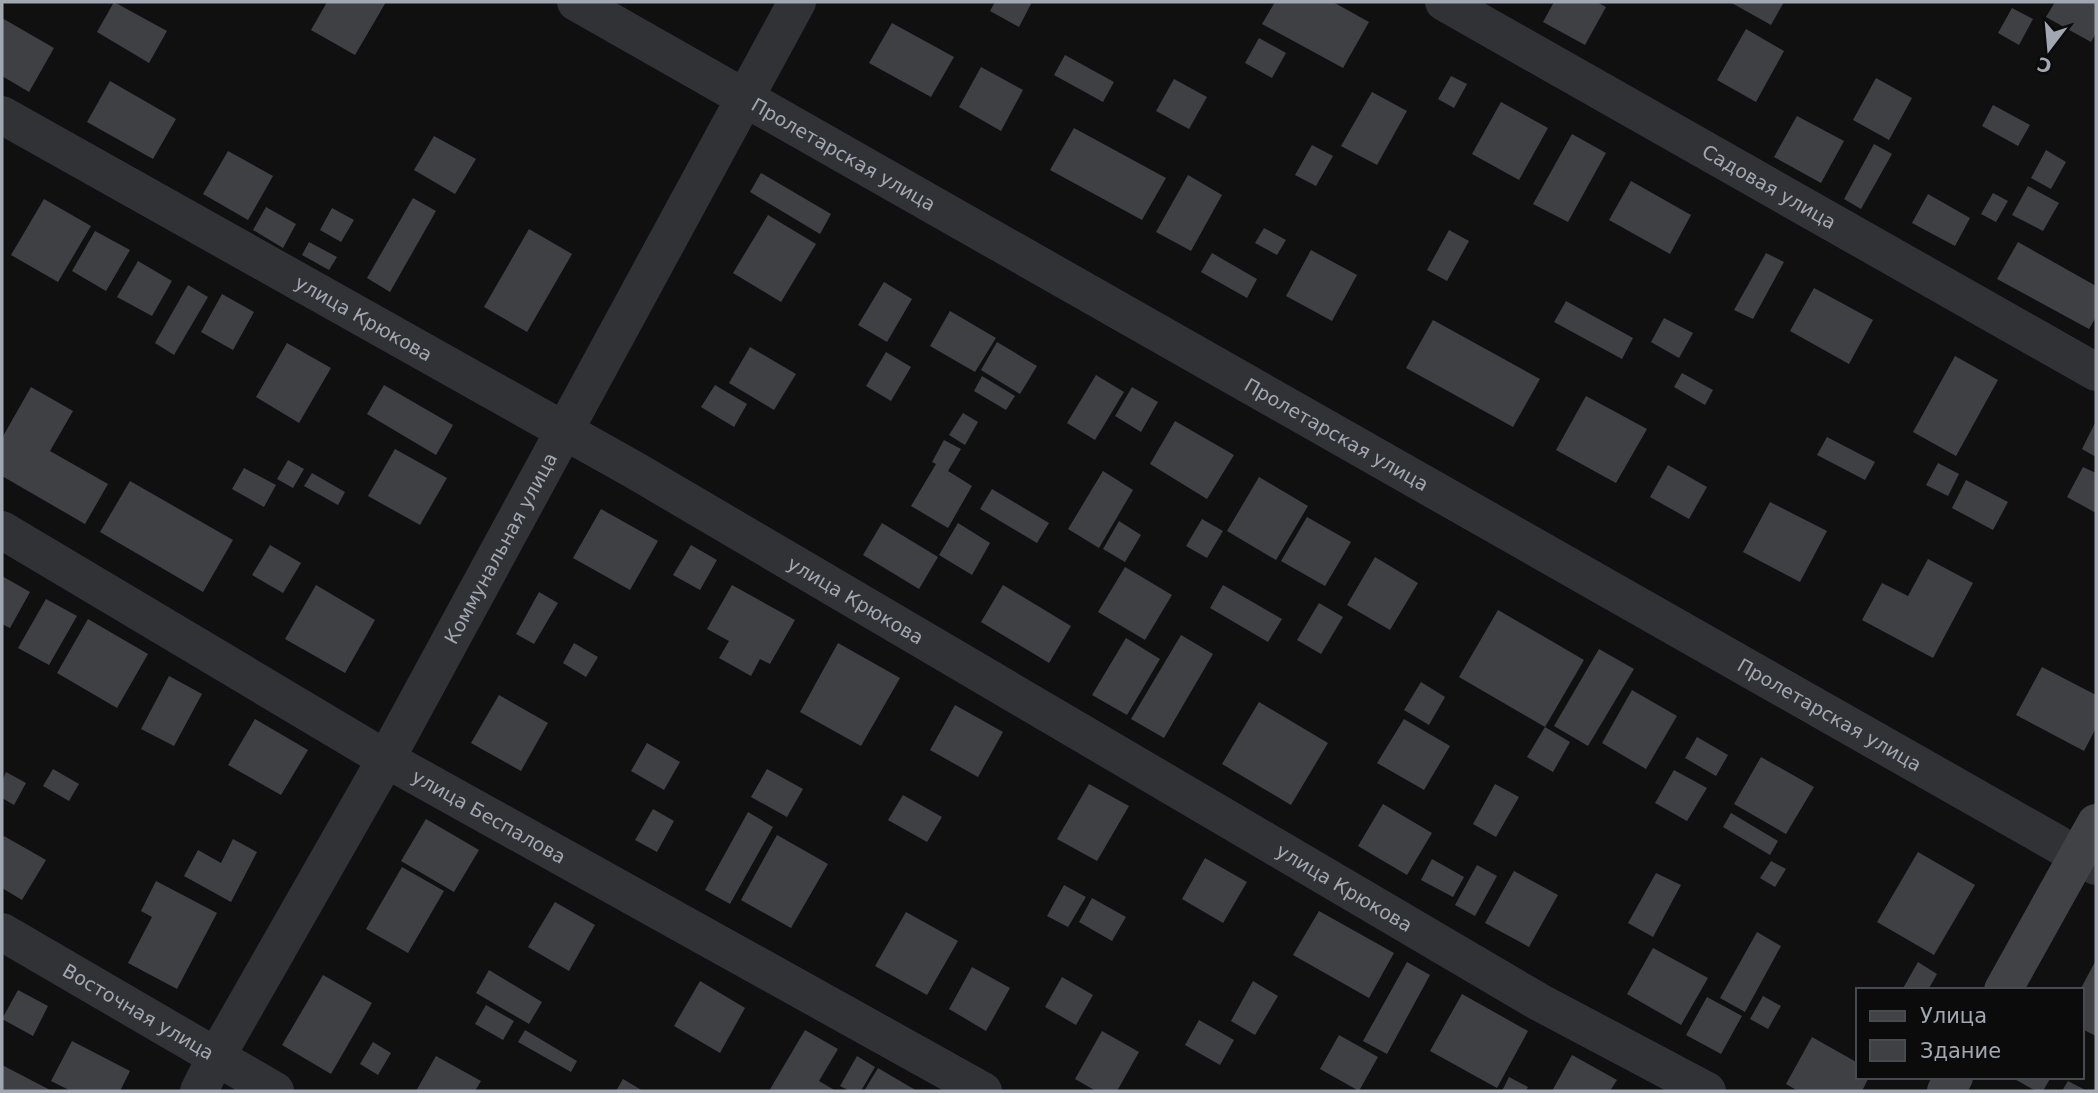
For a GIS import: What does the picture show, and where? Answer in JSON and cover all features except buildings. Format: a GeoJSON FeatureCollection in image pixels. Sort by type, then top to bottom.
{"type":"FeatureCollection","features":[{"type":"Feature","properties":{"kind":"street","name":"Пролетарская улица"},"geometry":{"type":"LineString","coordinates":[[576,2],[2090,848]]}},
{"type":"Feature","properties":{"kind":"street","name":"Коммунальная улица"},"geometry":{"type":"LineString","coordinates":[[199,1091],[386,759],[797,2]]}},
{"type":"Feature","properties":{"kind":"street","name":"Садовая улица"},"geometry":{"type":"LineString","coordinates":[[1444,2],[2096,372]]}},
{"type":"Feature","properties":{"kind":"street","name":"улица Крюкова"},"geometry":{"type":"LineString","coordinates":[[2,115],[648,478],[1539,1002],[1707,1091]]}},
{"type":"Feature","properties":{"kind":"street","name":"улица Беспалова"},"geometry":{"type":"LineString","coordinates":[[2,530],[386,759],[983,1091]]}},
{"type":"Feature","properties":{"kind":"street"},"geometry":{"type":"LineString","coordinates":[[2004,988],[2090,848]]}},
{"type":"Feature","properties":{"kind":"street","name":"Восточная улица"},"geometry":{"type":"LineString","coordinates":[[2,932],[275,1091]]}}]}
